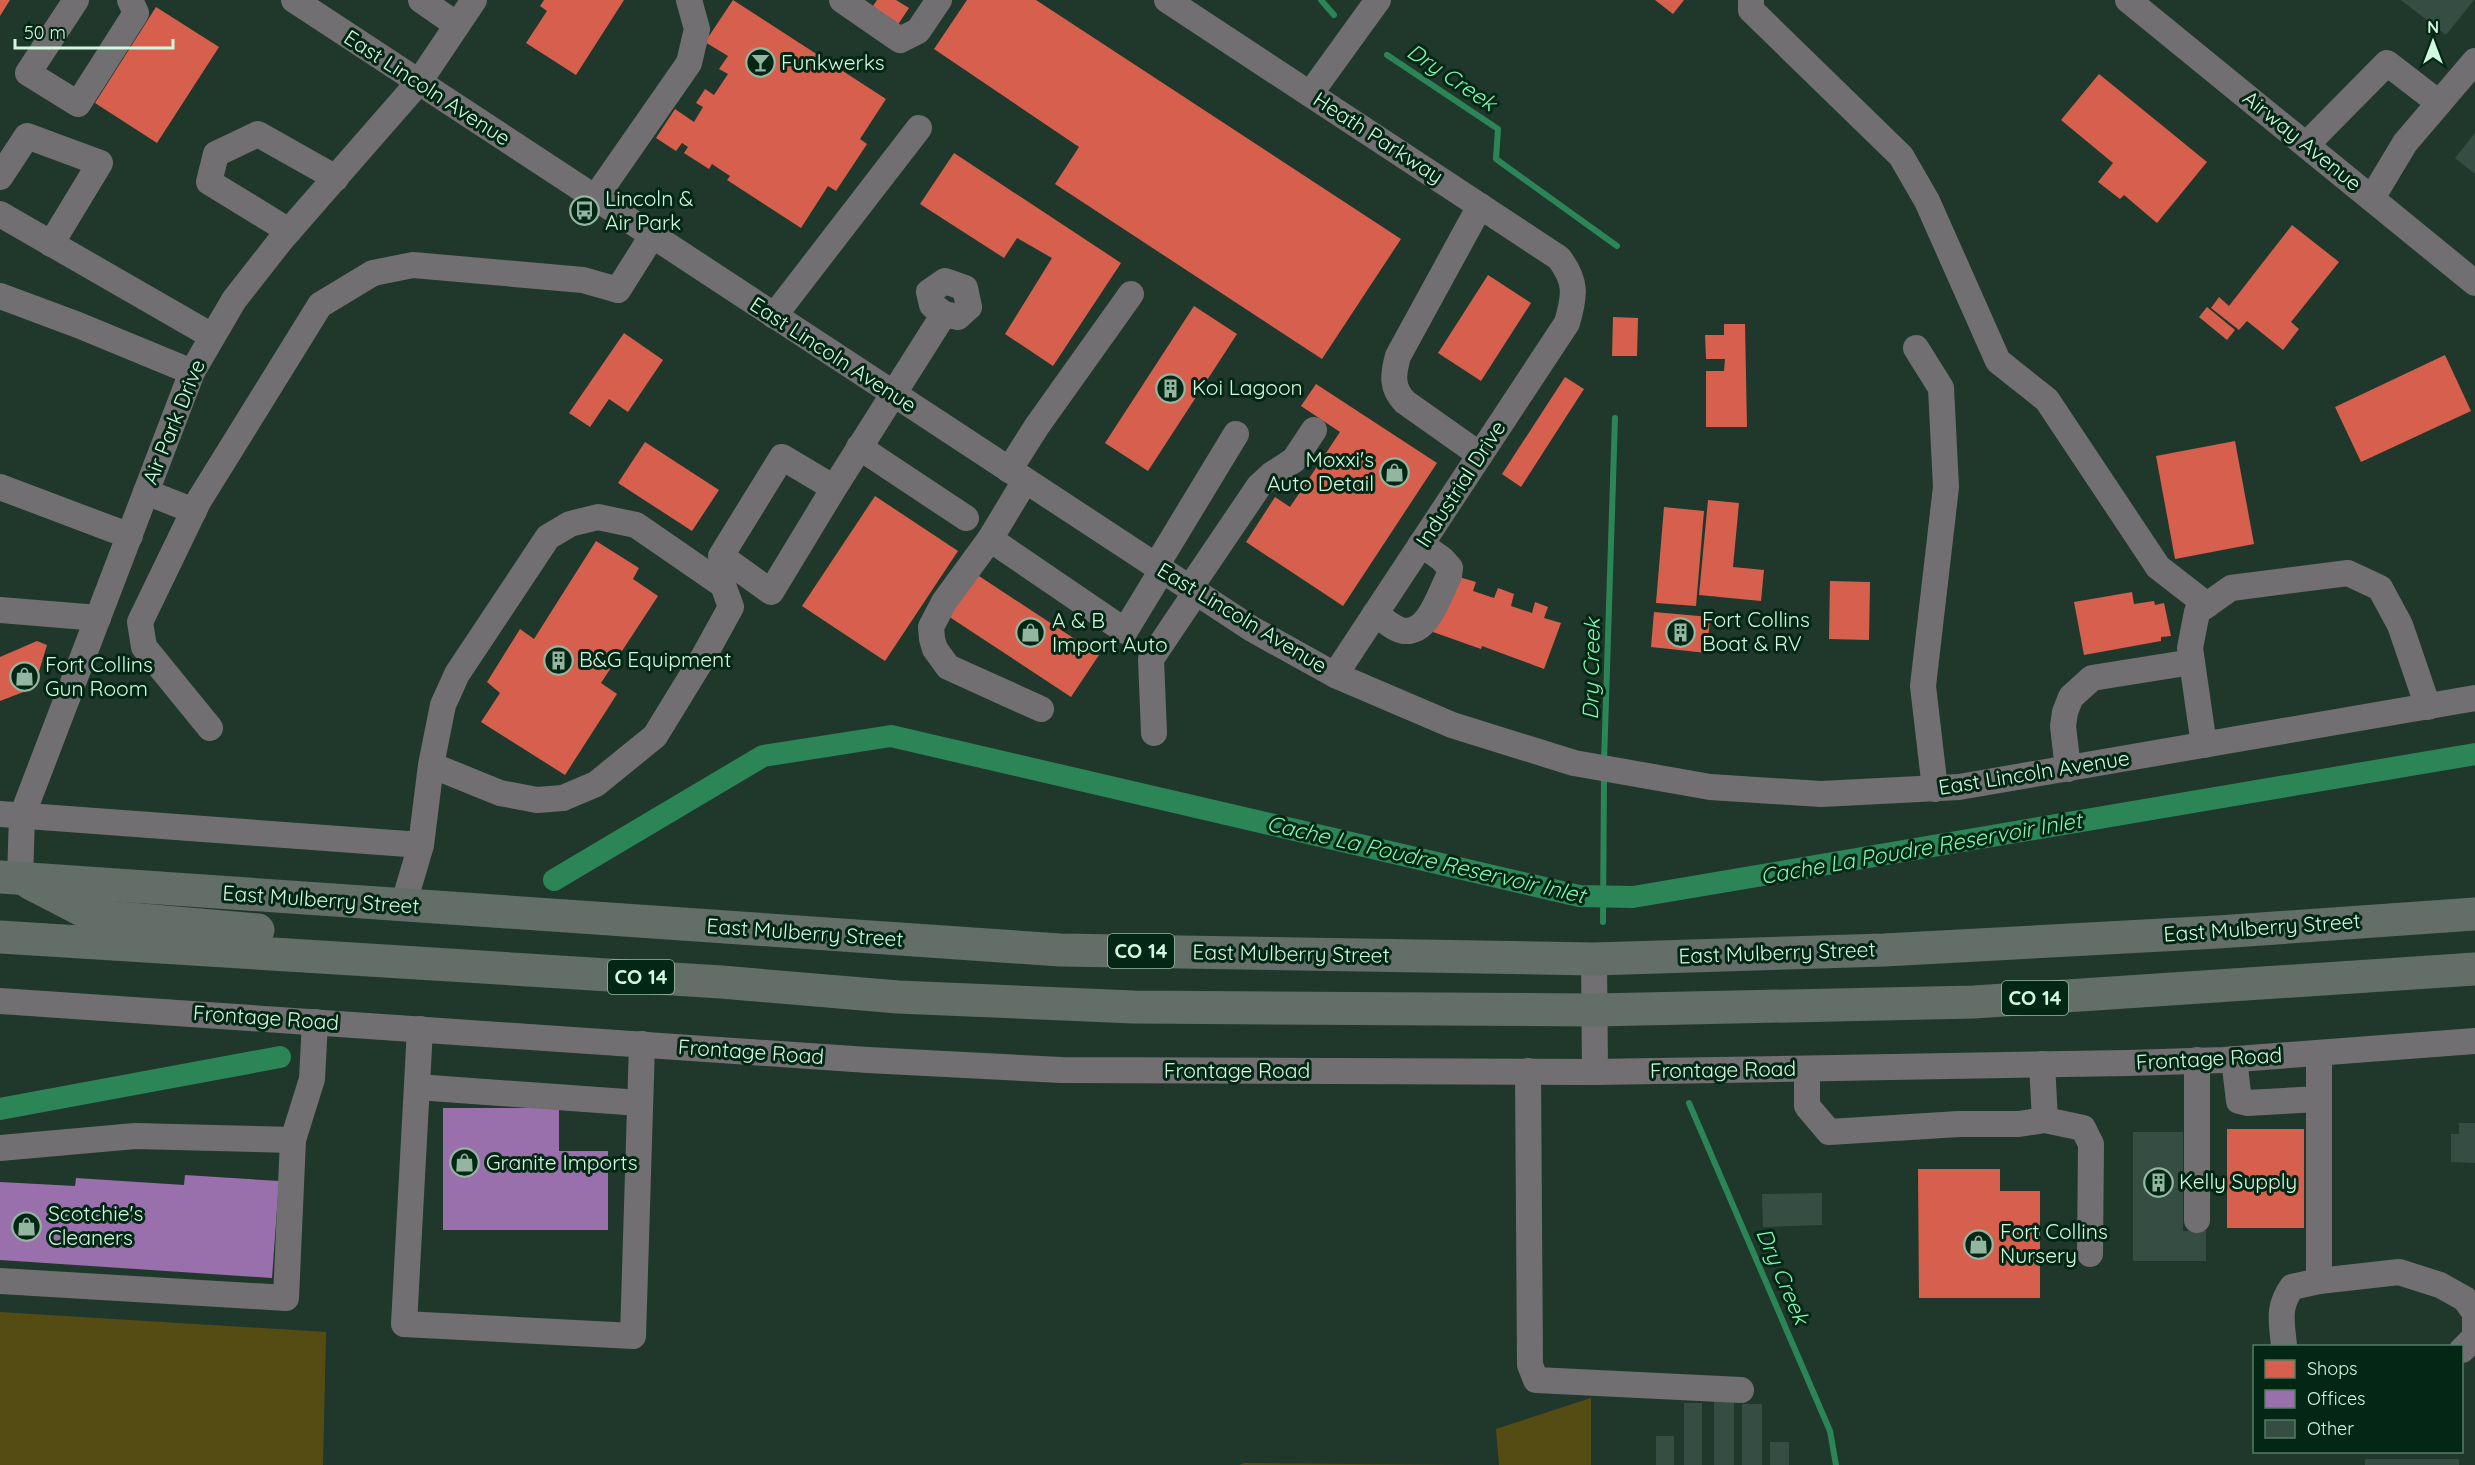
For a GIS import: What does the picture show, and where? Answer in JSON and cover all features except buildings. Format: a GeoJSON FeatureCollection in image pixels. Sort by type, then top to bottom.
{"type":"FeatureCollection","features":[{"type":"Feature","properties":{"kind":"highway","name":"East Mulberry Street"},"geometry":{"type":"LineString","coordinates":[[7,885],[403,906],[1060,950],[1594,959],[1884,950],[2206,933],[2475,914]]}},
{"type":"Feature","properties":{"kind":"highway"},"geometry":{"type":"LineString","coordinates":[[7,885],[107,918],[469,946],[721,982]]}},
{"type":"Feature","properties":{"kind":"highway","name":"CO 14"},"geometry":{"type":"LineString","coordinates":[[0,937],[721,982],[898,997],[1133,1006],[1595,1010],[1974,1002],[2475,969]]}},
{"type":"Feature","properties":{"kind":"street"},"geometry":{"type":"LineString","coordinates":[[76,0],[28,73],[78,105],[136,13],[130,0]]}},
{"type":"Feature","properties":{"kind":"street","name":"East Lincoln Avenue"},"geometry":{"type":"LineString","coordinates":[[294,0],[1252,629],[1335,675],[1452,725],[1588,766],[1710,787],[1810,794],[1959,788],[2475,698]]}},
{"type":"Feature","properties":{"kind":"street"},"geometry":{"type":"LineString","coordinates":[[421,0],[457,25]]}},
{"type":"Feature","properties":{"kind":"street","name":"Air Park Drive"},"geometry":{"type":"LineString","coordinates":[[7,885],[11,815],[100,612],[192,372],[234,300],[289,231],[419,82],[474,0]]}},
{"type":"Feature","properties":{"kind":"street"},"geometry":{"type":"LineString","coordinates":[[595,198],[689,63],[697,30],[689,0]]}},
{"type":"Feature","properties":{"kind":"street"},"geometry":{"type":"LineString","coordinates":[[843,0],[900,40],[918,31],[939,0]]}},
{"type":"Feature","properties":{"kind":"street","name":"Heath Parkway"},"geometry":{"type":"LineString","coordinates":[[1167,0],[1559,258],[1570,273],[1574,288]]}},
{"type":"Feature","properties":{"kind":"street"},"geometry":{"type":"LineString","coordinates":[[1310,94],[1378,0]]}},
{"type":"Feature","properties":{"kind":"street"},"geometry":{"type":"LineString","coordinates":[[1751,0],[1751,9],[1901,156],[1927,201],[1998,361],[2047,400],[2158,567],[2207,605]]}},
{"type":"Feature","properties":{"kind":"street","name":"Airway Avenue"},"geometry":{"type":"LineString","coordinates":[[2137,3],[2475,283]]}},
{"type":"Feature","properties":{"kind":"street"},"geometry":{"type":"LineString","coordinates":[[2372,198],[2405,143],[2475,61]]}},
{"type":"Feature","properties":{"kind":"street"},"geometry":{"type":"LineString","coordinates":[[2307,144],[2387,63],[2439,103]]}},
{"type":"Feature","properties":{"kind":"street"},"geometry":{"type":"LineString","coordinates":[[774,316],[919,128]]}},
{"type":"Feature","properties":{"kind":"street"},"geometry":{"type":"LineString","coordinates":[[289,231],[209,182],[216,154],[258,134],[336,178]]}},
{"type":"Feature","properties":{"kind":"street"},"geometry":{"type":"LineString","coordinates":[[0,177],[27,136],[100,163],[51,244]]}},
{"type":"Feature","properties":{"kind":"street"},"geometry":{"type":"LineString","coordinates":[[1480,206],[1398,356],[1393,373],[1394,384],[1399,396],[1405,402],[1480,455]]}},
{"type":"Feature","properties":{"kind":"street"},"geometry":{"type":"LineString","coordinates":[[0,214],[212,336]]}},
{"type":"Feature","properties":{"kind":"street"},"geometry":{"type":"LineString","coordinates":[[210,728],[144,647],[140,622],[194,511],[320,305],[373,273],[413,265],[583,280],[618,290],[652,236]]}},
{"type":"Feature","properties":{"kind":"street","name":"Industrial Drive"},"geometry":{"type":"LineString","coordinates":[[1335,675],[1567,323],[1574,300],[1574,288]]}},
{"type":"Feature","properties":{"kind":"street"},"geometry":{"type":"LineString","coordinates":[[1041,709],[948,667],[935,649],[931,627],[944,602],[990,539],[1037,426],[1131,294]]}},
{"type":"Feature","properties":{"kind":"street"},"geometry":{"type":"LineString","coordinates":[[0,296],[192,372]]}},
{"type":"Feature","properties":{"kind":"street"},"geometry":{"type":"LineString","coordinates":[[834,488],[782,457],[721,556],[771,592],[859,447],[944,314]]}},
{"type":"Feature","properties":{"kind":"street"},"geometry":{"type":"LineString","coordinates":[[1916,348],[1941,388],[1945,476],[1923,686],[1935,789]]}},
{"type":"Feature","properties":{"kind":"street"},"geometry":{"type":"LineString","coordinates":[[1154,733],[1151,659],[1259,486],[1294,460],[1314,430]]}},
{"type":"Feature","properties":{"kind":"street"},"geometry":{"type":"LineString","coordinates":[[990,539],[1125,631],[1236,434]]}},
{"type":"Feature","properties":{"kind":"street"},"geometry":{"type":"LineString","coordinates":[[859,447],[966,518]]}},
{"type":"Feature","properties":{"kind":"street"},"geometry":{"type":"LineString","coordinates":[[0,487],[130,536]]}},
{"type":"Feature","properties":{"kind":"street"},"geometry":{"type":"LineString","coordinates":[[146,492],[194,511]]}},
{"type":"Feature","properties":{"kind":"street"},"geometry":{"type":"LineString","coordinates":[[403,906],[421,845],[431,765],[443,705],[457,674],[548,537],[570,524],[598,517],[636,525],[723,585],[731,607],[655,736],[596,784],[563,798],[537,800],[500,794],[431,765]]}},
{"type":"Feature","properties":{"kind":"street"},"geometry":{"type":"LineString","coordinates":[[1375,614],[1402,631],[1417,630],[1425,624],[1449,576],[1450,568],[1442,559],[1421,544]]}},
{"type":"Feature","properties":{"kind":"street"},"geometry":{"type":"LineString","coordinates":[[2204,745],[2190,648],[2197,612],[2231,588],[2348,573],[2380,588],[2400,625],[2428,706]]}},
{"type":"Feature","properties":{"kind":"street"},"geometry":{"type":"LineString","coordinates":[[0,610],[100,612],[140,622]]}},
{"type":"Feature","properties":{"kind":"street"},"geometry":{"type":"LineString","coordinates":[[2068,769],[2063,726],[2065,712],[2071,697],[2092,678],[2192,662]]}},
{"type":"Feature","properties":{"kind":"street"},"geometry":{"type":"LineString","coordinates":[[11,815],[421,845]]}},
{"type":"Feature","properties":{"kind":"street"},"geometry":{"type":"LineString","coordinates":[[1594,959],[1595,1072]]}},
{"type":"Feature","properties":{"kind":"street","name":"Frontage Road"},"geometry":{"type":"LineString","coordinates":[[0,1001],[1061,1070],[1595,1072],[1807,1069],[2234,1059],[2475,1041]]}},
{"type":"Feature","properties":{"kind":"street"},"geometry":{"type":"LineString","coordinates":[[0,1281],[286,1298],[293,1140],[312,1079],[315,1022]]}},
{"type":"Feature","properties":{"kind":"street"},"geometry":{"type":"LineString","coordinates":[[420,1029],[404,1324],[633,1336],[642,1044]]}},
{"type":"Feature","properties":{"kind":"street"},"geometry":{"type":"LineString","coordinates":[[2319,1053],[2319,1281]]}},
{"type":"Feature","properties":{"kind":"street"},"geometry":{"type":"LineString","coordinates":[[2234,1059],[2239,1101],[2247,1103],[2319,1099]]}},
{"type":"Feature","properties":{"kind":"street"},"geometry":{"type":"LineString","coordinates":[[2197,1060],[2197,1220]]}},
{"type":"Feature","properties":{"kind":"street"},"geometry":{"type":"LineString","coordinates":[[2042,1064],[2045,1120]]}},
{"type":"Feature","properties":{"kind":"street"},"geometry":{"type":"LineString","coordinates":[[1807,1069],[1807,1106],[1828,1132],[1959,1124],[2019,1124],[2045,1120],[2083,1128],[2091,1144],[2090,1254]]}},
{"type":"Feature","properties":{"kind":"street"},"geometry":{"type":"LineString","coordinates":[[1528,1071],[1530,1365],[1536,1380],[1742,1390]]}},
{"type":"Feature","properties":{"kind":"street"},"geometry":{"type":"LineString","coordinates":[[417,1087],[640,1102]]}},
{"type":"Feature","properties":{"kind":"street"},"geometry":{"type":"LineString","coordinates":[[0,1148],[135,1136],[293,1140]]}},
{"type":"Feature","properties":{"kind":"street"},"geometry":{"type":"LineString","coordinates":[[2284,1345],[2281,1305],[2287,1294],[2292,1287],[2319,1281],[2399,1272],[2440,1286],[2465,1299],[2475,1313]]}},
{"type":"Feature","properties":{"kind":"street"},"geometry":{"type":"LineString","coordinates":[[2463,1349],[2475,1337],[2475,1319]]}},
{"type":"Feature","properties":{"kind":"shaded area"},"geometry":{"type":"Polygon","coordinates":[[[0,1312],[326,1332],[323,1465],[0,1465],[0,1312]]]}},
{"type":"Feature","properties":{"kind":"shaded area"},"geometry":{"type":"Polygon","coordinates":[[[1591,1398],[1591,1465],[1499,1465],[1496,1429],[1591,1398]]]}},
{"type":"Feature","properties":{"kind":"shaded area"},"geometry":{"type":"Polygon","coordinates":[[[1244,1463],[1467,1465],[1239,1465],[1244,1463]]]}},
{"type":"Feature","properties":{"kind":"waterway","name":"Dry Creek"},"geometry":{"type":"LineString","coordinates":[[1321,0],[1334,15]]}},
{"type":"Feature","properties":{"kind":"waterway","name":"Dry Creek"},"geometry":{"type":"LineString","coordinates":[[1387,55],[1498,129],[1496,159],[1617,246]]}},
{"type":"Feature","properties":{"kind":"waterway","name":"Dry Creek"},"geometry":{"type":"LineString","coordinates":[[1604,762],[1615,418]]}},
{"type":"Feature","properties":{"kind":"waterway","name":"Cache La Poudre Reservoir Inlet"},"geometry":{"type":"LineString","coordinates":[[554,880],[763,756],[891,736],[1579,896],[1633,897],[2475,754]]}},
{"type":"Feature","properties":{"kind":"waterway","name":"Dry Creek"},"geometry":{"type":"LineString","coordinates":[[1603,922],[1604,775]]}},
{"type":"Feature","properties":{"kind":"waterway","name":"Cache La Poudre Reservoir Inlet"},"geometry":{"type":"LineString","coordinates":[[0,1109],[280,1057]]}},
{"type":"Feature","properties":{"kind":"waterway","name":"Dry Creek"},"geometry":{"type":"LineString","coordinates":[[1689,1103],[1830,1431],[1836,1465]]}},
{"type":"Feature","properties":{"kind":"place","name":"Funkwerks"},"geometry":{"type":"Point","coordinates":[760,63]}},
{"type":"Feature","properties":{"kind":"place","name":"Lincoln & Air Park"},"geometry":{"type":"Point","coordinates":[584,211]}},
{"type":"Feature","properties":{"kind":"place","name":"Koi Lagoon"},"geometry":{"type":"Point","coordinates":[1171,388]}},
{"type":"Feature","properties":{"kind":"place","name":"Moxxi's Auto Detail"},"geometry":{"type":"Point","coordinates":[1395,472]}},
{"type":"Feature","properties":{"kind":"place","name":"Fort Collins Boat & RV"},"geometry":{"type":"Point","coordinates":[1681,632]}},
{"type":"Feature","properties":{"kind":"place","name":"A & B Import Auto"},"geometry":{"type":"Point","coordinates":[1031,633]}},
{"type":"Feature","properties":{"kind":"place","name":"B&G Equipment"},"geometry":{"type":"Point","coordinates":[558,660]}},
{"type":"Feature","properties":{"kind":"place","name":"Fort Collins Gun Room"},"geometry":{"type":"Point","coordinates":[24,677]}},
{"type":"Feature","properties":{"kind":"place","name":"Granite Imports"},"geometry":{"type":"Point","coordinates":[465,1163]}},
{"type":"Feature","properties":{"kind":"place","name":"Kelly Supply"},"geometry":{"type":"Point","coordinates":[2158,1182]}},
{"type":"Feature","properties":{"kind":"place","name":"Scotchie's Cleaners"},"geometry":{"type":"Point","coordinates":[27,1226]}},
{"type":"Feature","properties":{"kind":"place","name":"Fort Collins Nursery"},"geometry":{"type":"Point","coordinates":[1979,1244]}}]}
